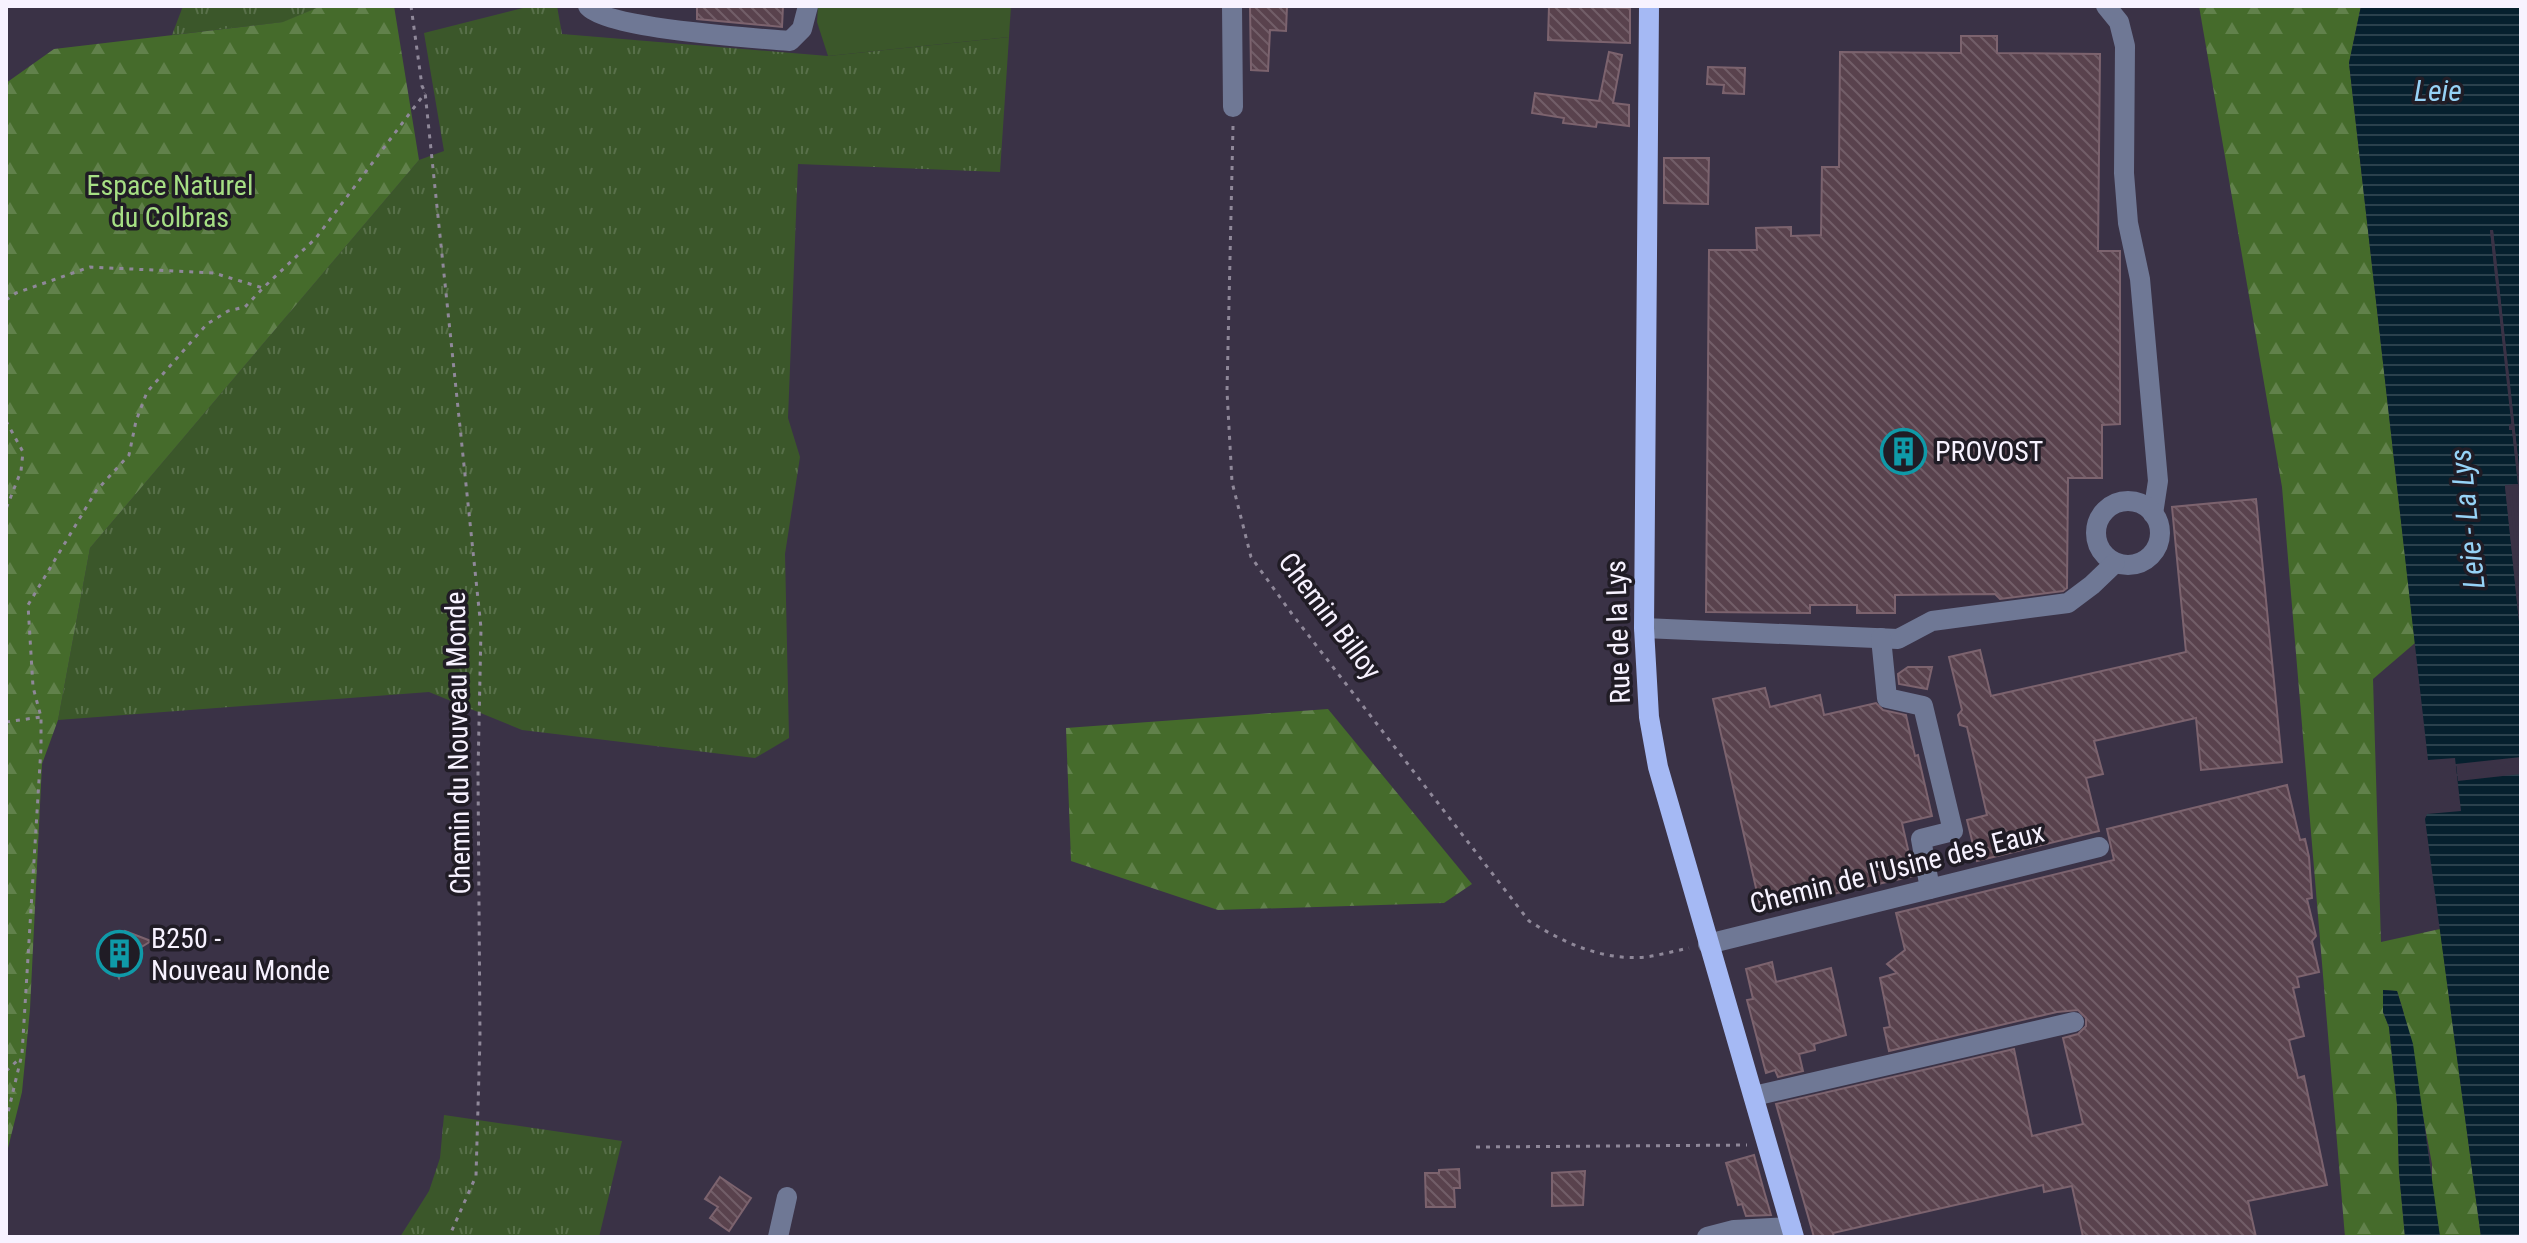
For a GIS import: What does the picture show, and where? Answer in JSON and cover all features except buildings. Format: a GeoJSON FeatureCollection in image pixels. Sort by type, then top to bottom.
{"type":"FeatureCollection","features":[{"type":"Feature","properties":{"kind":"main road","name":"Rue de la Lys"},"geometry":{"type":"LineString","coordinates":[[1649,6],[1644,628],[1649,717],[1658,767],[1792,1232]]}},
{"type":"Feature","properties":{"kind":"street"},"geometry":{"type":"LineString","coordinates":[[588,6],[592,11],[617,19],[694,33],[790,41],[802,29],[808,6]]}},
{"type":"Feature","properties":{"kind":"street"},"geometry":{"type":"LineString","coordinates":[[1232,6],[1233,107]]}},
{"type":"Feature","properties":{"kind":"street"},"geometry":{"type":"LineString","coordinates":[[2106,6],[2119,22],[2125,46],[2124,173],[2128,223],[2140,279],[2158,481],[2153,514]]}},
{"type":"Feature","properties":{"kind":"street"},"geometry":{"type":"LineString","coordinates":[[2125,501],[2146,506],[2153,514],[2160,533],[2153,553],[2136,565],[2115,563],[2100,549],[2096,528],[2100,518],[2115,504],[2125,501]]}},
{"type":"Feature","properties":{"kind":"street"},"geometry":{"type":"LineString","coordinates":[[1644,628],[1898,639],[1932,621],[2068,603],[2115,563]]}},
{"type":"Feature","properties":{"kind":"street"},"geometry":{"type":"LineString","coordinates":[[1881,638],[1887,698],[1923,706],[1953,831],[1921,839],[1930,889]]}},
{"type":"Feature","properties":{"kind":"street","name":"Chemin de l'Usine des Eaux"},"geometry":{"type":"LineString","coordinates":[[1708,944],[2099,847]]}},
{"type":"Feature","properties":{"kind":"street"},"geometry":{"type":"LineString","coordinates":[[1754,1096],[2074,1022]]}},
{"type":"Feature","properties":{"kind":"street"},"geometry":{"type":"LineString","coordinates":[[778,1237],[787,1197]]}},
{"type":"Feature","properties":{"kind":"street"},"geometry":{"type":"LineString","coordinates":[[1707,1237],[1734,1230],[1792,1232]]}},
{"type":"Feature","properties":{"kind":"path","name":"Chemin du Nouveau Monde"},"geometry":{"type":"LineString","coordinates":[[411,6],[425,92],[481,628],[478,772],[480,1006],[476,1176],[449,1237]]}},
{"type":"Feature","properties":{"kind":"path"},"geometry":{"type":"LineString","coordinates":[[6,1121],[20,1059],[41,717],[33,687],[28,605],[81,513],[96,491],[129,455],[136,421],[147,392],[207,324],[228,311],[245,307],[316,238],[425,92]]}},
{"type":"Feature","properties":{"kind":"path","name":"Chemin Billoy"},"geometry":{"type":"LineString","coordinates":[[1233,107],[1227,391],[1232,482],[1251,557],[1529,921],[1558,939],[1590,951],[1644,957],[1708,944]]}},
{"type":"Feature","properties":{"kind":"path"},"geometry":{"type":"LineString","coordinates":[[6,300],[16,293],[90,267],[214,273],[263,288]]}},
{"type":"Feature","properties":{"kind":"path"},"geometry":{"type":"LineString","coordinates":[[6,421],[23,452],[21,471],[6,509]]}},
{"type":"Feature","properties":{"kind":"path"},"geometry":{"type":"LineString","coordinates":[[6,722],[41,717]]}},
{"type":"Feature","properties":{"kind":"path"},"geometry":{"type":"LineString","coordinates":[[6,1071],[20,1059]]}},
{"type":"Feature","properties":{"kind":"path"},"geometry":{"type":"LineString","coordinates":[[1476,1147],[1767,1145]]}},
{"type":"Feature","properties":{"kind":"green space"},"geometry":{"type":"Polygon","coordinates":[[[183,6],[321,6],[284,22],[172,35],[183,6]]]}},
{"type":"Feature","properties":{"kind":"green space","name":"Espace Naturel du Colbras"},"geometry":{"type":"Polygon","coordinates":[[[321,6],[394,6],[419,160],[90,548],[58,720],[42,764],[30,1009],[22,1092],[6,1156],[6,83],[54,49],[283,22],[321,6]]]}},
{"type":"Feature","properties":{"kind":"green space"},"geometry":{"type":"Polygon","coordinates":[[[531,6],[557,6],[562,34],[828,56],[1009,37],[1000,172],[798,164],[788,418],[800,457],[785,554],[789,738],[755,758],[522,730],[429,692],[58,720],[90,548],[419,160],[444,151],[424,33],[531,6]]]}},
{"type":"Feature","properties":{"kind":"green space"},"geometry":{"type":"Polygon","coordinates":[[[818,6],[1011,6],[1009,37],[828,56],[817,22],[818,6]]]}},
{"type":"Feature","properties":{"kind":"green space"},"geometry":{"type":"Polygon","coordinates":[[[2199,6],[2361,6],[2349,63],[2415,643],[2373,679],[2381,942],[2440,929],[2481,1237],[2440,1237],[2432,1187],[2432,1164],[2403,1010],[2397,991],[2383,990],[2383,1012],[2389,1027],[2397,1104],[2405,1237],[2345,1237],[2282,487],[2199,6]]]}},
{"type":"Feature","properties":{"kind":"green space"},"geometry":{"type":"Polygon","coordinates":[[[1328,709],[1472,884],[1444,903],[1218,910],[1071,861],[1066,728],[1328,709]]]}},
{"type":"Feature","properties":{"kind":"green space"},"geometry":{"type":"Polygon","coordinates":[[[444,1115],[622,1141],[599,1237],[400,1237],[429,1191],[440,1158],[444,1115]]]}},
{"type":"Feature","properties":{"kind":"water","name":"Leie"},"geometry":{"type":"Polygon","coordinates":[[[2361,6],[2521,6],[2521,486],[2493,230],[2490,230],[2518,484],[2505,486],[2521,641],[2521,1237],[2481,1237],[2425,819],[2427,814],[2461,811],[2455,758],[2428,760],[2349,63],[2361,6]]]}},
{"type":"Feature","properties":{"kind":"water"},"geometry":{"type":"Polygon","coordinates":[[[2383,990],[2397,991],[2413,1044],[2440,1237],[2405,1237],[2397,1104],[2389,1027],[2383,1012],[2383,990]]]}},
{"type":"Feature","properties":{"kind":"pier"},"geometry":{"type":"Polygon","coordinates":[[[2490,230],[2493,230],[2521,486],[2521,492],[2516,494],[2518,513],[2521,512],[2521,542],[2517,539],[2512,494],[2518,489],[2509,489],[2521,603],[2521,641],[2505,485],[2518,484],[2512,430],[2509,430],[2512,423],[2490,230]]]}},
{"type":"Feature","properties":{"kind":"pier"},"geometry":{"type":"Polygon","coordinates":[[[2521,757],[2521,774],[2458,781],[2456,764],[2521,757]]]}},
{"type":"Feature","properties":{"kind":"place","name":"PROVOST"},"geometry":{"type":"Point","coordinates":[1904,451]}},
{"type":"Feature","properties":{"kind":"place","name":"B250 - Nouveau Monde"},"geometry":{"type":"Point","coordinates":[120,954]}},
{"type":"Feature","properties":{"kind":"water label","name":"Leie - La Lys"},"geometry":{"type":"Point","coordinates":[2467,519]}}]}
